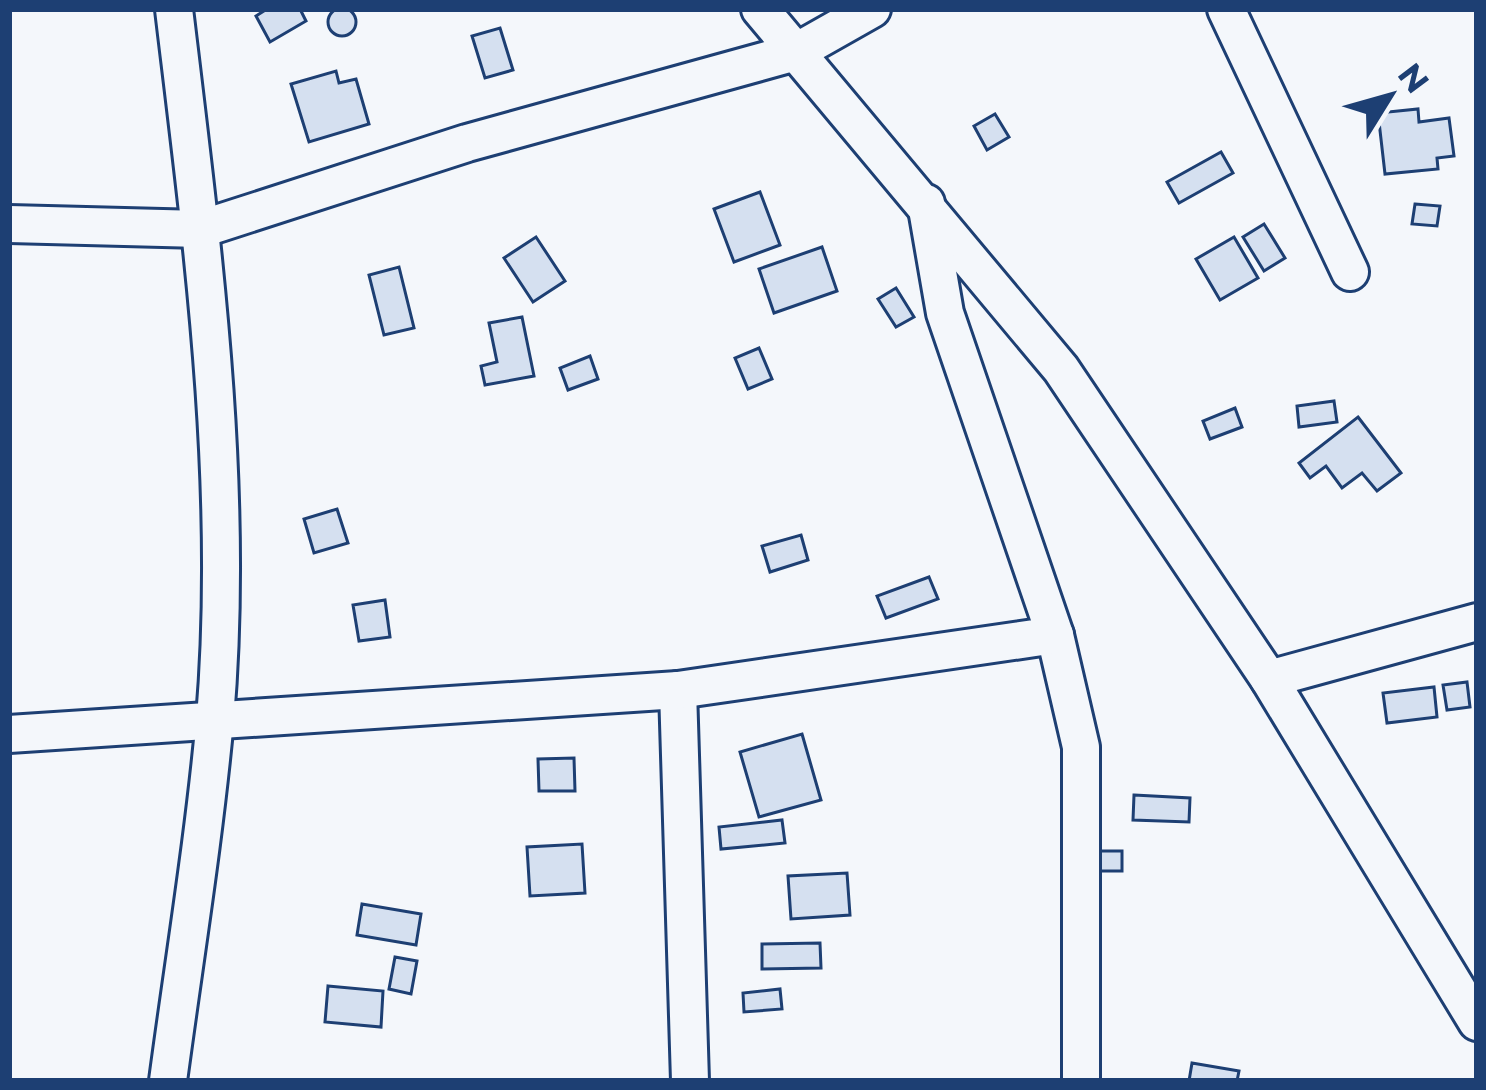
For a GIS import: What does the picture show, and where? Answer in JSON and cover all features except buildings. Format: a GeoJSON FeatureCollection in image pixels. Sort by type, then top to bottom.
{"type":"FeatureCollection","features":[{"type":"Feature","properties":{"kind":"street"},"geometry":{"type":"LineString","coordinates":[[168,1081],[215,717],[220,487],[200,230],[174,9]]}},
{"type":"Feature","properties":{"kind":"street"},"geometry":{"type":"LineString","coordinates":[[760,9],[1061,369],[1269,679],[1477,1022]]}},
{"type":"Feature","properties":{"kind":"street"},"geometry":{"type":"LineString","coordinates":[[9,224],[200,230],[467,143],[796,52],[872,9]]}},
{"type":"Feature","properties":{"kind":"street"},"geometry":{"type":"LineString","coordinates":[[1226,9],[1350,272]]}},
{"type":"Feature","properties":{"kind":"street"},"geometry":{"type":"LineString","coordinates":[[926,202],[945,314],[1055,635],[1081,747],[1082,1081]]}},
{"type":"Feature","properties":{"kind":"street"},"geometry":{"type":"LineString","coordinates":[[1269,679],[1477,622]]}},
{"type":"Feature","properties":{"kind":"street"},"geometry":{"type":"LineString","coordinates":[[9,734],[678,690],[1055,635]]}},
{"type":"Feature","properties":{"kind":"street"},"geometry":{"type":"LineString","coordinates":[[678,690],[690,1081]]}}]}
